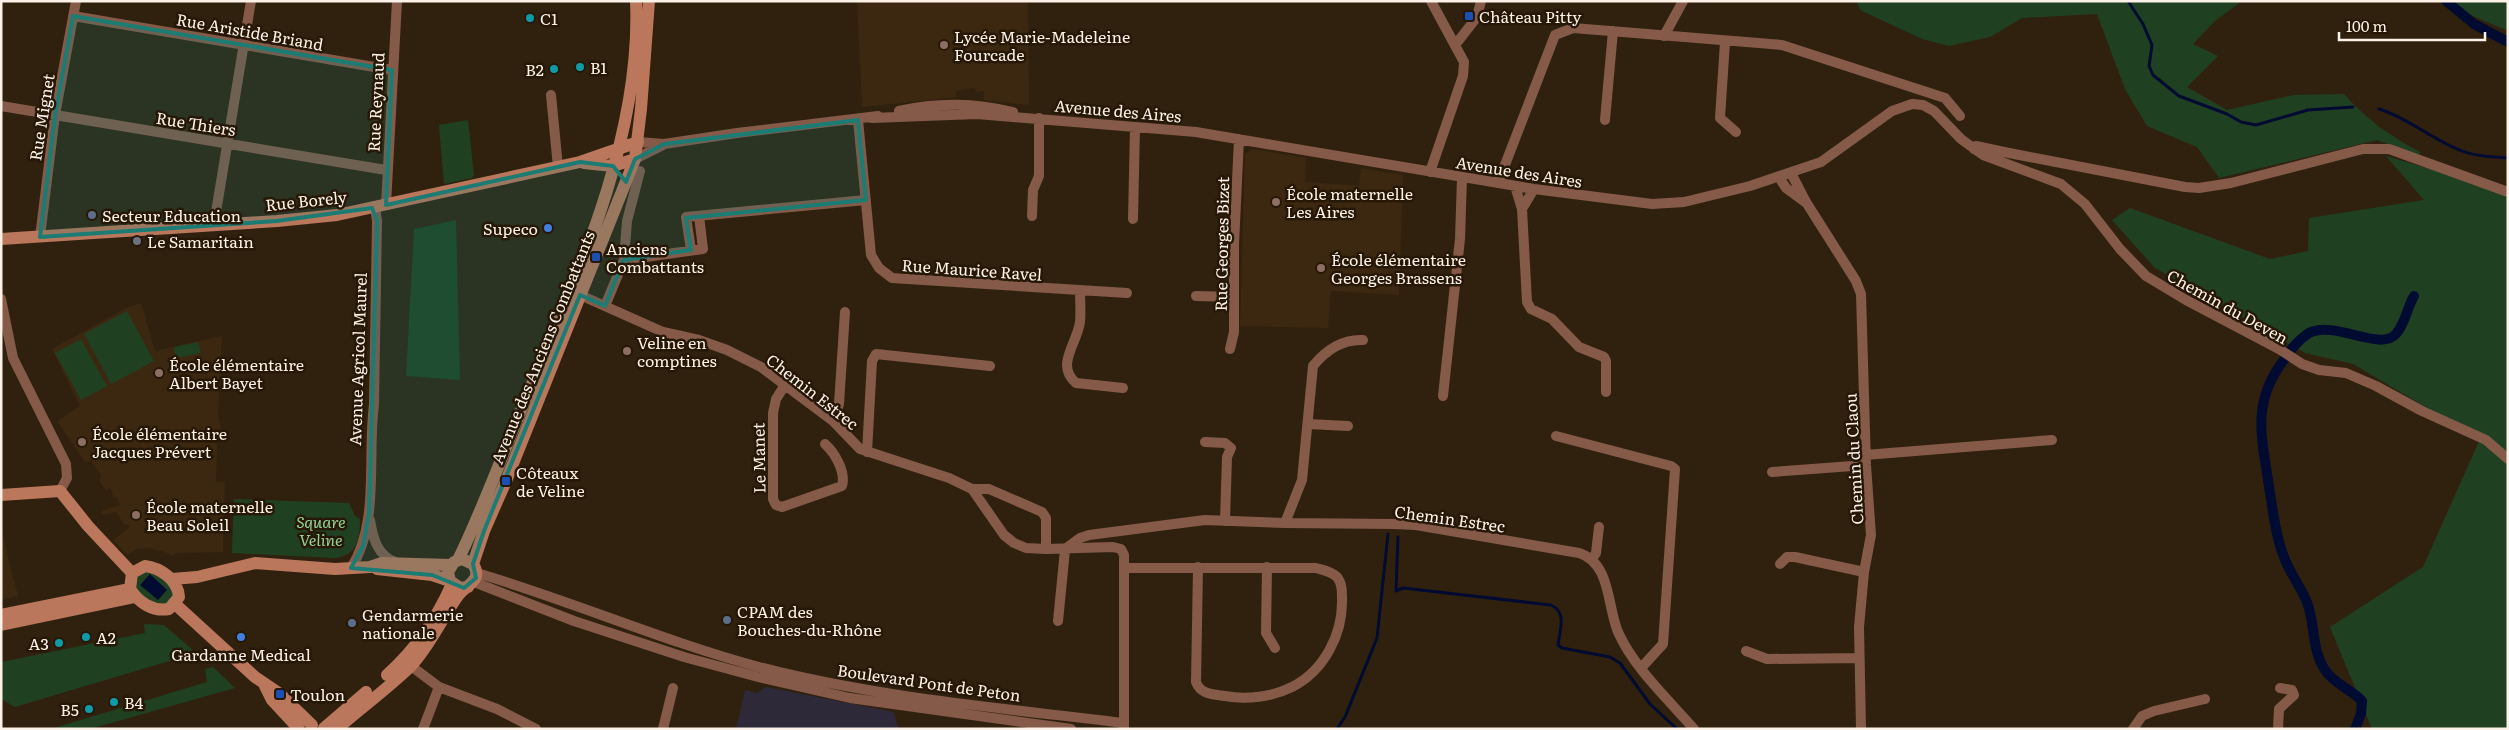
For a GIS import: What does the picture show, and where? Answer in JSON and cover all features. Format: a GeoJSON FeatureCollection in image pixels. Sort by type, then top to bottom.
{"type":"FeatureCollection","features":[{"type":"Feature","properties":{"kind":"main road","name":"Avenue des Anciens Combattants"},"geometry":{"type":"LineString","coordinates":[[454,562],[577,276],[603,207],[624,116],[636,38],[636,1]]}},
{"type":"Feature","properties":{"kind":"main road","name":"Avenue des Anciens Combattants"},"geometry":{"type":"LineString","coordinates":[[320,728],[411,666],[473,576],[580,295],[624,187],[637,165],[649,1]]}},
{"type":"Feature","properties":{"kind":"main road"},"geometry":{"type":"LineString","coordinates":[[624,116],[638,142]]}},
{"type":"Feature","properties":{"kind":"main road","name":"Rue Borely"},"geometry":{"type":"LineString","coordinates":[[1,239],[277,221],[337,214],[580,162],[638,142]]}},
{"type":"Feature","properties":{"kind":"main road"},"geometry":{"type":"LineString","coordinates":[[603,154],[613,166],[624,187]]}},
{"type":"Feature","properties":{"kind":"main road","name":"Rue Borely"},"geometry":{"type":"LineString","coordinates":[[580,162],[613,166]]}},
{"type":"Feature","properties":{"kind":"main road"},"geometry":{"type":"LineString","coordinates":[[613,166],[637,165]]}},
{"type":"Feature","properties":{"kind":"main road"},"geometry":{"type":"LineString","coordinates":[[1,495],[60,491],[88,526],[132,573],[133,593],[154,610],[169,609],[175,604],[179,597],[178,588],[172,579],[153,567],[145,566],[132,573]]}},
{"type":"Feature","properties":{"kind":"main road"},"geometry":{"type":"LineString","coordinates":[[172,579],[198,577],[255,563],[335,569],[370,567],[432,575],[451,582],[460,588],[473,576],[466,560],[454,562],[395,562],[382,563],[370,567]]}},
{"type":"Feature","properties":{"kind":"main road"},"geometry":{"type":"LineString","coordinates":[[175,604],[265,686],[280,694],[320,728],[408,656],[443,605],[451,582],[448,572],[454,562]]}},
{"type":"Feature","properties":{"kind":"main road"},"geometry":{"type":"LineString","coordinates":[[1,615],[133,593]]}},
{"type":"Feature","properties":{"kind":"main road"},"geometry":{"type":"LineString","coordinates":[[1,625],[133,593]]}},
{"type":"Feature","properties":{"kind":"main road"},"geometry":{"type":"LineString","coordinates":[[265,686],[272,700],[299,729]]}},
{"type":"Feature","properties":{"kind":"street","name":"Rue Mignet"},"geometry":{"type":"LineString","coordinates":[[40,237],[55,115],[76,1]]}},
{"type":"Feature","properties":{"kind":"street"},"geometry":{"type":"LineString","coordinates":[[214,224],[250,1]]}},
{"type":"Feature","properties":{"kind":"street","name":"Rue Reynaud"},"geometry":{"type":"LineString","coordinates":[[380,206],[386,170],[396,1]]}},
{"type":"Feature","properties":{"kind":"street"},"geometry":{"type":"LineString","coordinates":[[1430,172],[1463,76],[1464,62],[1456,44],[1431,1]]}},
{"type":"Feature","properties":{"kind":"street"},"geometry":{"type":"LineString","coordinates":[[1456,44],[1477,17],[1481,1]]}},
{"type":"Feature","properties":{"kind":"street"},"geometry":{"type":"LineString","coordinates":[[1664,36],[1683,1]]}},
{"type":"Feature","properties":{"kind":"street","name":"Rue Aristide Briand"},"geometry":{"type":"LineString","coordinates":[[74,16],[392,70]]}},
{"type":"Feature","properties":{"kind":"street"},"geometry":{"type":"LineString","coordinates":[[1498,183],[1555,35],[1572,28],[1725,42],[1782,45],[1945,98],[1960,116]]}},
{"type":"Feature","properties":{"kind":"street"},"geometry":{"type":"LineString","coordinates":[[1605,120],[1613,31]]}},
{"type":"Feature","properties":{"kind":"street"},"geometry":{"type":"LineString","coordinates":[[1725,42],[1720,118],[1736,132]]}},
{"type":"Feature","properties":{"kind":"street"},"geometry":{"type":"LineString","coordinates":[[551,95],[558,167]]}},
{"type":"Feature","properties":{"kind":"street","name":"Avenue des Aires"},"geometry":{"type":"LineString","coordinates":[[638,142],[664,144],[737,133],[872,118],[939,114],[1038,118],[1196,132],[1462,178],[1652,204],[1684,202],[1792,173],[1821,162],[1885,116],[1912,104],[1929,106],[1962,138]]}},
{"type":"Feature","properties":{"kind":"street","name":"Rue Thiers"},"geometry":{"type":"LineString","coordinates":[[1,106],[386,170]]}},
{"type":"Feature","properties":{"kind":"street"},"geometry":{"type":"LineString","coordinates":[[1032,216],[1033,190],[1038,176],[1038,118]]}},
{"type":"Feature","properties":{"kind":"street","name":"Rue Maurice Ravel"},"geometry":{"type":"LineString","coordinates":[[858,120],[871,255],[879,268],[892,278],[1128,294]]}},
{"type":"Feature","properties":{"kind":"street"},"geometry":{"type":"LineString","coordinates":[[1133,219],[1135,127]]}},
{"type":"Feature","properties":{"kind":"street","name":"Chemin du Deven"},"geometry":{"type":"LineString","coordinates":[[1962,138],[1983,155],[2061,184],[2085,204],[2120,249],[2146,276],[2302,364],[2319,370],[2346,373],[2376,386],[2486,440],[2508,459]]}},
{"type":"Feature","properties":{"kind":"street","name":"Rue Georges Bizet"},"geometry":{"type":"LineString","coordinates":[[1230,349],[1234,332],[1239,139]]}},
{"type":"Feature","properties":{"kind":"street"},"geometry":{"type":"LineString","coordinates":[[638,142],[647,153]]}},
{"type":"Feature","properties":{"kind":"street","name":"Avenue des Aires"},"geometry":{"type":"LineString","coordinates":[[637,165],[647,153],[664,144]]}},
{"type":"Feature","properties":{"kind":"street"},"geometry":{"type":"LineString","coordinates":[[1974,149],[1976,146],[1982,145],[2004,152],[2185,187],[2199,188],[2231,183],[2363,149],[2389,150],[2500,191],[2508,192]]}},
{"type":"Feature","properties":{"kind":"street"},"geometry":{"type":"LineString","coordinates":[[606,306],[628,259],[627,221],[637,165]]}},
{"type":"Feature","properties":{"kind":"street","name":"Chemin du Claou"},"geometry":{"type":"LineString","coordinates":[[1792,173],[1806,202],[1856,281],[1861,294],[1866,460],[1871,535],[1864,572],[1859,628],[1861,729]]}},
{"type":"Feature","properties":{"kind":"street","name":"Chemin du Claou"},"geometry":{"type":"LineString","coordinates":[[1778,177],[1786,188],[1806,202]]}},
{"type":"Feature","properties":{"kind":"street"},"geometry":{"type":"LineString","coordinates":[[1443,396],[1460,239],[1462,178]]}},
{"type":"Feature","properties":{"kind":"street"},"geometry":{"type":"LineString","coordinates":[[1515,186],[1522,209],[1527,302],[1531,309],[1552,318],[1579,347],[1604,357],[1606,362],[1606,392]]}},
{"type":"Feature","properties":{"kind":"street"},"geometry":{"type":"LineString","coordinates":[[1522,209],[1534,189]]}},
{"type":"Feature","properties":{"kind":"street"},"geometry":{"type":"LineString","coordinates":[[628,259],[691,250],[686,218],[866,200]]}},
{"type":"Feature","properties":{"kind":"street","name":"Avenue Agricol Maurel"},"geometry":{"type":"LineString","coordinates":[[351,568],[363,546],[369,512],[370,430],[374,395],[377,221],[380,206]]}},
{"type":"Feature","properties":{"kind":"street"},"geometry":{"type":"LineString","coordinates":[[1080,291],[1080,324],[1068,354],[1067,371],[1076,383],[1123,388]]}},
{"type":"Feature","properties":{"kind":"street","name":"Chemin Estrec"},"geometry":{"type":"LineString","coordinates":[[580,295],[663,332],[699,340],[727,350],[761,367],[833,422],[860,449],[949,478],[972,489],[989,489],[1042,512],[1046,518],[1046,549]]}},
{"type":"Feature","properties":{"kind":"street"},"geometry":{"type":"LineString","coordinates":[[1196,296],[1234,297]]}},
{"type":"Feature","properties":{"kind":"street"},"geometry":{"type":"LineString","coordinates":[[1,299],[13,358],[66,464],[67,478],[60,491]]}},
{"type":"Feature","properties":{"kind":"street"},"geometry":{"type":"LineString","coordinates":[[833,422],[839,404],[845,312]]}},
{"type":"Feature","properties":{"kind":"street"},"geometry":{"type":"LineString","coordinates":[[1285,523],[1302,480],[1313,366],[1321,356],[1347,340],[1363,340]]}},
{"type":"Feature","properties":{"kind":"street"},"geometry":{"type":"LineString","coordinates":[[867,452],[872,361],[876,354],[990,366]]}},
{"type":"Feature","properties":{"kind":"street","name":"Le Manet"},"geometry":{"type":"LineString","coordinates":[[785,385],[776,399],[773,413],[773,499],[776,505],[782,507],[842,486],[844,480],[834,452],[825,444]]}},
{"type":"Feature","properties":{"kind":"street"},"geometry":{"type":"LineString","coordinates":[[1308,424],[1348,426]]}},
{"type":"Feature","properties":{"kind":"street"},"geometry":{"type":"LineString","coordinates":[[1556,436],[1671,466],[1674,469],[1663,644],[1659,651],[1641,668]]}},
{"type":"Feature","properties":{"kind":"street"},"geometry":{"type":"LineString","coordinates":[[1772,472],[2052,440]]}},
{"type":"Feature","properties":{"kind":"street"},"geometry":{"type":"LineString","coordinates":[[1205,442],[1225,443],[1231,448],[1226,457],[1225,521]]}},
{"type":"Feature","properties":{"kind":"street","name":"Chemin Estrec"},"geometry":{"type":"LineString","coordinates":[[972,489],[1004,535],[1014,543],[1026,548],[1064,550],[1080,538],[1089,535],[1205,520],[1416,525],[1579,553],[1592,559]]}},
{"type":"Feature","properties":{"kind":"street","name":"Avenue Agricol Maurel"},"geometry":{"type":"LineString","coordinates":[[369,512],[377,548],[388,559],[395,562]]}},
{"type":"Feature","properties":{"kind":"street"},"geometry":{"type":"LineString","coordinates":[[1599,527],[1596,553],[1592,559],[1604,580],[1618,633],[1641,668],[1694,729]]}},
{"type":"Feature","properties":{"kind":"street"},"geometry":{"type":"LineString","coordinates":[[1058,621],[1064,550],[1113,547],[1121,549],[1124,555],[1124,726]]}},
{"type":"Feature","properties":{"kind":"street"},"geometry":{"type":"LineString","coordinates":[[1780,564],[1787,557],[1864,572]]}},
{"type":"Feature","properties":{"kind":"street"},"geometry":{"type":"LineString","coordinates":[[1124,568],[1267,567],[1316,568],[1328,571],[1341,584],[1340,624],[1335,640],[1314,671],[1278,692],[1234,698],[1206,693],[1199,689],[1196,682],[1198,568]]}},
{"type":"Feature","properties":{"kind":"street"},"geometry":{"type":"LineString","coordinates":[[1267,567],[1266,633],[1275,648]]}},
{"type":"Feature","properties":{"kind":"street","name":"Boulevard Pont de Peton"},"geometry":{"type":"LineString","coordinates":[[473,576],[496,577],[687,646],[759,667],[856,689],[1124,726]]}},
{"type":"Feature","properties":{"kind":"street","name":"Boulevard Pont de Peton"},"geometry":{"type":"LineString","coordinates":[[473,576],[574,621],[684,657],[758,677],[850,698],[1071,729]]}},
{"type":"Feature","properties":{"kind":"street"},"geometry":{"type":"LineString","coordinates":[[1746,651],[1767,658],[1860,658]]}},
{"type":"Feature","properties":{"kind":"street"},"geometry":{"type":"LineString","coordinates":[[411,666],[439,687],[497,709],[536,729]]}},
{"type":"Feature","properties":{"kind":"street"},"geometry":{"type":"LineString","coordinates":[[423,729],[439,687]]}},
{"type":"Feature","properties":{"kind":"street"},"geometry":{"type":"LineString","coordinates":[[663,729],[673,688]]}},
{"type":"Feature","properties":{"kind":"street"},"geometry":{"type":"LineString","coordinates":[[2278,729],[2279,709],[2294,695],[2292,690],[2280,688]]}},
{"type":"Feature","properties":{"kind":"street"},"geometry":{"type":"LineString","coordinates":[[2133,729],[2142,716],[2154,711],[2204,699]]}},
{"type":"Feature","properties":{"kind":"highlighted area"},"geometry":{"type":"Polygon","coordinates":[[[73,16],[392,70],[386,205],[580,162],[613,166],[626,182],[635,159],[664,144],[858,120],[866,200],[686,218],[691,250],[624,260],[605,306],[580,295],[484,531],[473,564],[476,578],[464,588],[432,575],[351,568],[363,546],[369,512],[377,221],[372,208],[277,221],[40,237],[55,115],[73,16]]]}},
{"type":"Feature","properties":{"kind":"shaded area","name":"Lycée Marie-Madeleine Fourcade"},"geometry":{"type":"Polygon","coordinates":[[[857,1],[1028,1],[1029,105],[984,100],[984,91],[976,92],[975,88],[956,91],[956,97],[862,107],[857,1]]]}},
{"type":"Feature","properties":{"kind":"shaded area","name":"École élémentaire Georges Brassens"},"geometry":{"type":"Polygon","coordinates":[[[1253,149],[1306,158],[1305,182],[1359,186],[1361,168],[1403,175],[1399,295],[1331,291],[1328,328],[1240,326],[1245,154],[1253,149]]]}},
{"type":"Feature","properties":{"kind":"shaded area"},"geometry":{"type":"Polygon","coordinates":[[[141,303],[155,351],[222,336],[218,412],[221,432],[212,441],[217,443],[216,482],[225,482],[223,552],[176,553],[173,556],[149,548],[137,549],[127,555],[113,540],[130,527],[124,524],[116,512],[103,515],[101,511],[121,505],[116,497],[114,498],[112,495],[110,488],[106,491],[99,480],[102,477],[91,460],[86,463],[57,421],[80,406],[52,349],[126,308],[141,303]]]}},
{"type":"Feature","properties":{"kind":"shaded area"},"geometry":{"type":"Polygon","coordinates":[[[1,530],[18,596],[1,600],[1,530]]]}},
{"type":"Feature","properties":{"kind":"shaded area"},"geometry":{"type":"Polygon","coordinates":[[[766,687],[894,712],[898,729],[736,729],[745,690],[757,693],[766,687]]]}},
{"type":"Feature","properties":{"kind":"green space"},"geometry":{"type":"Polygon","coordinates":[[[1857,1],[2242,1],[2215,21],[2193,44],[2218,56],[2187,87],[2227,110],[2293,95],[2344,94],[2379,126],[2420,152],[2419,156],[2377,140],[2219,178],[2197,147],[2147,126],[2125,89],[2097,14],[2022,18],[1990,37],[1949,46],[1922,39],[1860,10],[1857,1]]]}},
{"type":"Feature","properties":{"kind":"green space"},"geometry":{"type":"Polygon","coordinates":[[[2453,1],[2508,1],[2508,31],[2466,13],[2453,1]]]}},
{"type":"Feature","properties":{"kind":"green space"},"geometry":{"type":"Polygon","coordinates":[[[468,120],[474,175],[472,178],[444,184],[439,125],[468,120]]]}},
{"type":"Feature","properties":{"kind":"green space"},"geometry":{"type":"Polygon","coordinates":[[[2386,156],[2508,192],[2508,729],[2372,729],[2330,627],[2423,567],[2480,439],[2353,364],[2305,353],[2155,268],[2112,220],[2130,208],[2270,259],[2308,251],[2309,218],[2424,200],[2386,156]]]}},
{"type":"Feature","properties":{"kind":"green space"},"geometry":{"type":"Polygon","coordinates":[[[456,220],[460,380],[406,376],[414,229],[456,220]]]}},
{"type":"Feature","properties":{"kind":"green space"},"geometry":{"type":"Polygon","coordinates":[[[127,311],[154,361],[111,384],[84,334],[127,311]]]}},
{"type":"Feature","properties":{"kind":"green space"},"geometry":{"type":"Polygon","coordinates":[[[81,339],[107,386],[81,400],[55,353],[81,339]]]}},
{"type":"Feature","properties":{"kind":"green space"},"geometry":{"type":"Polygon","coordinates":[[[198,342],[201,353],[176,358],[174,347],[198,342]]]}},
{"type":"Feature","properties":{"kind":"green space","name":"Square Veline"},"geometry":{"type":"Polygon","coordinates":[[[234,499],[349,503],[355,516],[360,519],[358,540],[348,554],[334,558],[232,553],[234,499]]]}},
{"type":"Feature","properties":{"kind":"green space"},"geometry":{"type":"Polygon","coordinates":[[[144,571],[151,571],[172,586],[174,595],[172,601],[157,607],[136,591],[136,575],[144,571]]]}},
{"type":"Feature","properties":{"kind":"green space"},"geometry":{"type":"Polygon","coordinates":[[[145,624],[164,625],[196,653],[15,707],[1,699],[1,662],[145,633],[145,624]]]}},
{"type":"Feature","properties":{"kind":"green space"},"geometry":{"type":"Polygon","coordinates":[[[213,667],[235,688],[90,729],[51,729],[207,682],[205,669],[213,667]]]}},
{"type":"Feature","properties":{"kind":"water"},"geometry":{"type":"Polygon","coordinates":[[[150,574],[167,590],[158,600],[140,585],[150,574]]]}},
{"type":"Feature","properties":{"kind":"waterway"},"geometry":{"type":"LineString","coordinates":[[2128,1],[2143,24],[2152,45],[2149,66],[2153,75],[2179,96],[2227,114],[2241,122],[2256,125],[2308,110],[2353,107]]}},
{"type":"Feature","properties":{"kind":"waterway"},"geometry":{"type":"LineString","coordinates":[[2446,1],[2474,24],[2508,42]]}},
{"type":"Feature","properties":{"kind":"waterway"},"geometry":{"type":"LineString","coordinates":[[2379,109],[2399,117],[2461,151],[2481,156],[2508,158]]}},
{"type":"Feature","properties":{"kind":"waterway"},"geometry":{"type":"LineString","coordinates":[[2355,729],[2361,714],[2362,701],[2333,679],[2321,663],[2308,605],[2278,540],[2261,421],[2266,392],[2273,377],[2291,349],[2305,336],[2320,330],[2331,330],[2379,340],[2389,339],[2399,330],[2414,296]]}},
{"type":"Feature","properties":{"kind":"waterway"},"geometry":{"type":"LineString","coordinates":[[1337,729],[1345,717],[1377,638],[1388,534]]}},
{"type":"Feature","properties":{"kind":"waterway"},"geometry":{"type":"LineString","coordinates":[[1398,537],[1396,591],[1403,588],[1551,605],[1556,608],[1561,617],[1558,645],[1562,648],[1610,657],[1620,663],[1650,704],[1677,729]]}},
{"type":"Feature","properties":{"kind":"place","name":"Château Pitty"},"geometry":{"type":"Point","coordinates":[1469,16]}},
{"type":"Feature","properties":{"kind":"place","name":"C1"},"geometry":{"type":"Point","coordinates":[530,18]}},
{"type":"Feature","properties":{"kind":"place","name":"Lycée Marie-Madeleine Fourcade"},"geometry":{"type":"Point","coordinates":[944,45]}},
{"type":"Feature","properties":{"kind":"place","name":"B1"},"geometry":{"type":"Point","coordinates":[580,67]}},
{"type":"Feature","properties":{"kind":"place","name":"B2"},"geometry":{"type":"Point","coordinates":[554,69]}},
{"type":"Feature","properties":{"kind":"place","name":"École maternelle Les Aires"},"geometry":{"type":"Point","coordinates":[1276,202]}},
{"type":"Feature","properties":{"kind":"place","name":"Secteur Education"},"geometry":{"type":"Point","coordinates":[92,215]}},
{"type":"Feature","properties":{"kind":"place","name":"Supeco"},"geometry":{"type":"Point","coordinates":[548,228]}},
{"type":"Feature","properties":{"kind":"place","name":"Le Samaritain"},"geometry":{"type":"Point","coordinates":[137,241]}},
{"type":"Feature","properties":{"kind":"place","name":"Anciens Combattants"},"geometry":{"type":"Point","coordinates":[596,257]}},
{"type":"Feature","properties":{"kind":"place","name":"École élémentaire Georges Brassens"},"geometry":{"type":"Point","coordinates":[1321,268]}},
{"type":"Feature","properties":{"kind":"place","name":"Veline en comptines"},"geometry":{"type":"Point","coordinates":[627,351]}},
{"type":"Feature","properties":{"kind":"place","name":"École élémentaire Albert Bayet"},"geometry":{"type":"Point","coordinates":[159,373]}},
{"type":"Feature","properties":{"kind":"place","name":"École élémentaire Jacques Prévert"},"geometry":{"type":"Point","coordinates":[82,442]}},
{"type":"Feature","properties":{"kind":"place","name":"Côteaux de Veline"},"geometry":{"type":"Point","coordinates":[506,481]}},
{"type":"Feature","properties":{"kind":"place","name":"École maternelle Beau Soleil"},"geometry":{"type":"Point","coordinates":[136,515]}},
{"type":"Feature","properties":{"kind":"place","name":"CPAM des Bouches-du-Rhône"},"geometry":{"type":"Point","coordinates":[727,620]}},
{"type":"Feature","properties":{"kind":"place","name":"Gendarmerie nationale"},"geometry":{"type":"Point","coordinates":[352,623]}},
{"type":"Feature","properties":{"kind":"place","name":"A2"},"geometry":{"type":"Point","coordinates":[86,637]}},
{"type":"Feature","properties":{"kind":"place","name":"Gardanne Medical"},"geometry":{"type":"Point","coordinates":[241,637]}},
{"type":"Feature","properties":{"kind":"place","name":"A3"},"geometry":{"type":"Point","coordinates":[59,643]}},
{"type":"Feature","properties":{"kind":"place","name":"Toulon"},"geometry":{"type":"Point","coordinates":[280,694]}},
{"type":"Feature","properties":{"kind":"place","name":"B4"},"geometry":{"type":"Point","coordinates":[114,702]}},
{"type":"Feature","properties":{"kind":"place","name":"B5"},"geometry":{"type":"Point","coordinates":[89,709]}}]}
